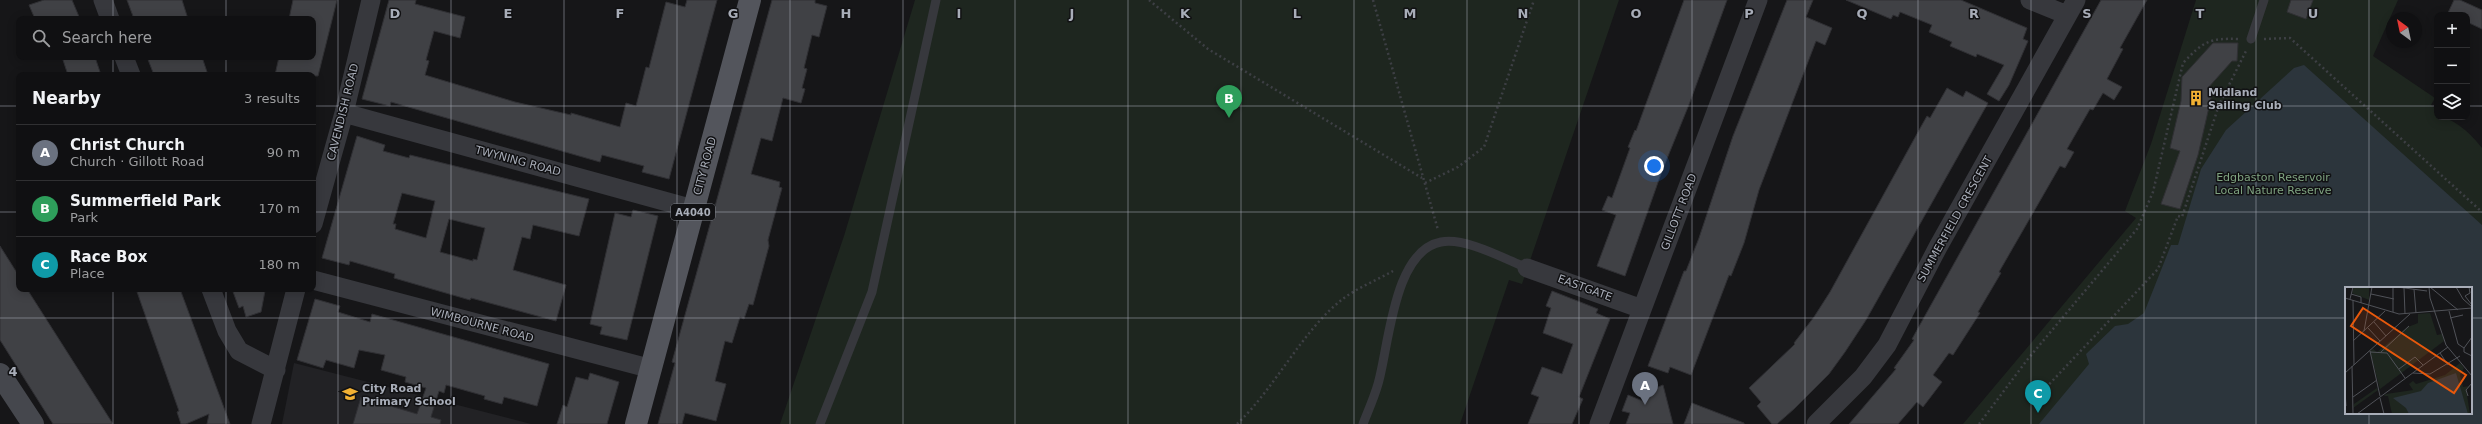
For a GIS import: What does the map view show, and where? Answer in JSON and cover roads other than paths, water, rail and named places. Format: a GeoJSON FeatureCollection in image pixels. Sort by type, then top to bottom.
{"type":"FeatureCollection","features":[{"type":"Feature","properties":{"kind":"main road","name":"CITY ROAD"},"geometry":{"type":"LineString","coordinates":[[636,424],[652,370],[750,0]]}},
{"type":"Feature","properties":{"kind":"main road"},"geometry":{"type":"LineString","coordinates":[[0,374],[33,424]]}},
{"type":"Feature","properties":{"kind":"street"},"geometry":{"type":"LineString","coordinates":[[103,0],[109,16]]}},
{"type":"Feature","properties":{"kind":"street","name":"CAVENDISH ROAD"},"geometry":{"type":"LineString","coordinates":[[316,213],[344,114],[371,0]]}},
{"type":"Feature","properties":{"kind":"street","name":"GILLOTT ROAD"},"geometry":{"type":"LineString","coordinates":[[1599,424],[1758,0]]}},
{"type":"Feature","properties":{"kind":"street"},"geometry":{"type":"LineString","coordinates":[[2030,0],[2071,8]]}},
{"type":"Feature","properties":{"kind":"street","name":"SUMMERFIELD CRESCENT"},"geometry":{"type":"LineString","coordinates":[[1816,424],[1863,377],[1887,345],[1938,247],[2071,8]]}},
{"type":"Feature","properties":{"kind":"street"},"geometry":{"type":"LineString","coordinates":[[125,60],[130,72]]}},
{"type":"Feature","properties":{"kind":"street","name":"TWYNING ROAD"},"geometry":{"type":"LineString","coordinates":[[344,114],[694,209]]}},
{"type":"Feature","properties":{"kind":"street","name":"EASTGATE"},"geometry":{"type":"LineString","coordinates":[[1527,268],[1642,309]]}},
{"type":"Feature","properties":{"kind":"street","name":"WIMBOURNE ROAD"},"geometry":{"type":"LineString","coordinates":[[316,281],[652,370]]}},
{"type":"Feature","properties":{"kind":"street"},"geometry":{"type":"LineString","coordinates":[[213,292],[227,331],[239,351],[276,370]]}},
{"type":"Feature","properties":{"kind":"street"},"geometry":{"type":"LineString","coordinates":[[261,424],[295,292]]}},
{"type":"Feature","properties":{"kind":"lane"},"geometry":{"type":"LineString","coordinates":[[820,424],[872,292],[936,0]]}},
{"type":"Feature","properties":{"kind":"lane"},"geometry":{"type":"LineString","coordinates":[[2251,39],[2264,0]]}},
{"type":"Feature","properties":{"kind":"lane"},"geometry":{"type":"LineString","coordinates":[[1362,424],[1378,384],[1398,291],[1405,274],[1417,258],[1441,242],[1459,242],[1527,268]]}},
{"type":"Feature","properties":{"kind":"place","name":"Midland Sailing Club"},"geometry":{"type":"Point","coordinates":[2196,98]}},
{"type":"Feature","properties":{"kind":"place","name":"Summerfield Park"},"geometry":{"type":"Point","coordinates":[1229,118]}},
{"type":"Feature","properties":{"kind":"place","name":"City Road Primary School"},"geometry":{"type":"Point","coordinates":[350,394]}},
{"type":"Feature","properties":{"kind":"place","name":"Christ Church"},"geometry":{"type":"Point","coordinates":[1645,405]}},
{"type":"Feature","properties":{"kind":"place","name":"Race Box"},"geometry":{"type":"Point","coordinates":[2038,413]}},
{"type":"Feature","properties":{"kind":"park label","name":"Edgbaston Reservoir Local Nature Reserve"},"geometry":{"type":"Point","coordinates":[2273,183]}}]}
